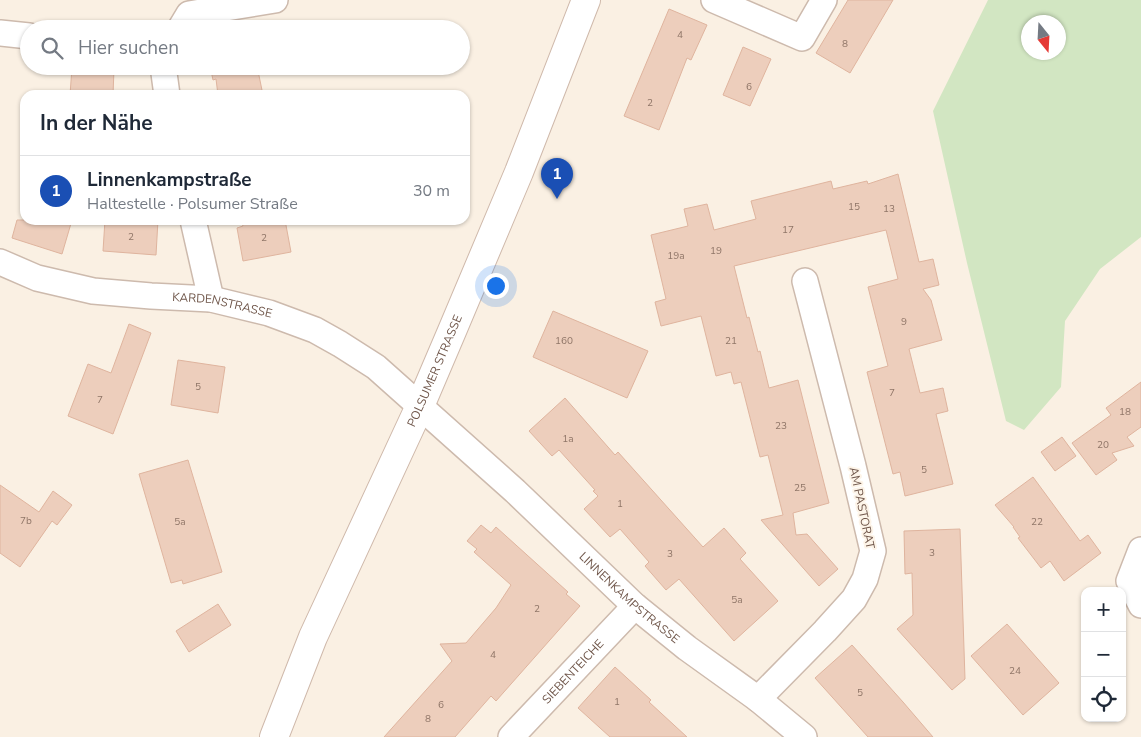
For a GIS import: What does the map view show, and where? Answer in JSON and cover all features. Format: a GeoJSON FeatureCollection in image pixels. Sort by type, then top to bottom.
{"type":"FeatureCollection","features":[{"type":"Feature","properties":{"kind":"main road","name":"POLSUMER STRASSE"},"geometry":{"type":"LineString","coordinates":[[274,737],[313,637],[420,406],[519,172],[586,0]]}},
{"type":"Feature","properties":{"kind":"street"},"geometry":{"type":"LineString","coordinates":[[185,20],[189,14],[275,0]]}},
{"type":"Feature","properties":{"kind":"street"},"geometry":{"type":"LineString","coordinates":[[714,0],[802,38],[824,0]]}},
{"type":"Feature","properties":{"kind":"street"},"geometry":{"type":"LineString","coordinates":[[0,34],[20,35]]}},
{"type":"Feature","properties":{"kind":"street"},"geometry":{"type":"LineString","coordinates":[[164,75],[165,90]]}},
{"type":"Feature","properties":{"kind":"street"},"geometry":{"type":"LineString","coordinates":[[194,225],[211,299]]}},
{"type":"Feature","properties":{"kind":"street","name":"KARDENSTRASSE"},"geometry":{"type":"LineString","coordinates":[[0,262],[37,278],[94,291],[211,299],[269,313],[315,330],[340,344],[376,367],[420,406]]}},
{"type":"Feature","properties":{"kind":"street","name":"AM PASTORAT"},"geometry":{"type":"LineString","coordinates":[[758,699],[854,599],[865,579],[872,551],[853,466],[805,281]]}},
{"type":"Feature","properties":{"kind":"street","name":"LINNENKAMPSTRASSE"},"geometry":{"type":"LineString","coordinates":[[420,406],[515,492],[635,606],[687,648],[758,699],[804,737]]}},
{"type":"Feature","properties":{"kind":"street"},"geometry":{"type":"LineString","coordinates":[[1141,550],[1129,581],[1141,605]]}},
{"type":"Feature","properties":{"kind":"street","name":"SIEBENTEICHE"},"geometry":{"type":"LineString","coordinates":[[511,737],[635,606]]}},
{"type":"Feature","properties":{"kind":"green space"},"geometry":{"type":"Polygon","coordinates":[[[988,0],[1141,0],[1141,237],[1100,269],[1065,321],[1061,387],[1024,430],[1006,421],[967,263],[933,111],[988,0]]]}},
{"type":"Feature","properties":{"kind":"building"},"geometry":{"type":"Polygon","coordinates":[[[848,0],[893,0],[850,73],[816,53],[848,0]]]}},
{"type":"Feature","properties":{"kind":"building"},"geometry":{"type":"Polygon","coordinates":[[[669,9],[707,25],[691,60],[687,58],[659,130],[624,116],[669,9]]]}},
{"type":"Feature","properties":{"kind":"building"},"geometry":{"type":"Polygon","coordinates":[[[743,47],[771,59],[750,106],[723,95],[743,47]]]}},
{"type":"Feature","properties":{"kind":"building"},"geometry":{"type":"Polygon","coordinates":[[[71,75],[114,75],[113,90],[70,90],[71,75]]]}},
{"type":"Feature","properties":{"kind":"building"},"geometry":{"type":"Polygon","coordinates":[[[212,75],[259,75],[262,90],[217,90],[216,79],[213,80],[212,75]]]}},
{"type":"Feature","properties":{"kind":"building"},"geometry":{"type":"Polygon","coordinates":[[[898,174],[919,262],[933,259],[939,285],[923,289],[931,300],[942,340],[909,349],[920,393],[943,388],[948,411],[936,414],[953,484],[905,496],[900,472],[893,474],[867,372],[888,366],[868,287],[898,279],[886,230],[734,266],[747,318],[749,317],[758,352],[760,351],[769,388],[798,380],[829,503],[793,513],[796,535],[807,534],[838,569],[819,586],[761,520],[783,515],[768,455],[760,457],[741,382],[734,384],[731,372],[716,376],[701,316],[661,326],[655,302],[666,299],[651,235],[688,226],[684,209],[707,204],[714,230],[756,219],[751,201],[831,181],[833,189],[867,181],[868,184],[898,174]]]}},
{"type":"Feature","properties":{"kind":"building"},"geometry":{"type":"Polygon","coordinates":[[[17,220],[20,220],[20,225],[71,225],[62,254],[12,238],[17,220]]]}},
{"type":"Feature","properties":{"kind":"building"},"geometry":{"type":"Polygon","coordinates":[[[105,225],[158,225],[156,255],[103,251],[105,225]]]}},
{"type":"Feature","properties":{"kind":"building"},"geometry":{"type":"Polygon","coordinates":[[[286,225],[291,252],[243,261],[237,228],[243,226],[286,225]]]}},
{"type":"Feature","properties":{"kind":"building"},"geometry":{"type":"Polygon","coordinates":[[[553,311],[648,351],[627,398],[533,357],[553,311]]]}},
{"type":"Feature","properties":{"kind":"building"},"geometry":{"type":"Polygon","coordinates":[[[129,324],[151,333],[113,434],[68,416],[88,364],[111,373],[129,324]]]}},
{"type":"Feature","properties":{"kind":"building"},"geometry":{"type":"Polygon","coordinates":[[[178,360],[225,367],[218,413],[171,405],[178,360]]]}},
{"type":"Feature","properties":{"kind":"building"},"geometry":{"type":"Polygon","coordinates":[[[1141,382],[1141,427],[1127,437],[1134,446],[1112,453],[1117,460],[1096,475],[1072,443],[1111,415],[1106,408],[1141,382]]]}},
{"type":"Feature","properties":{"kind":"building"},"geometry":{"type":"Polygon","coordinates":[[[565,398],[615,455],[618,452],[703,547],[724,528],[746,553],[740,559],[778,601],[734,641],[679,579],[666,590],[645,566],[649,562],[620,529],[610,537],[584,509],[598,496],[593,491],[595,490],[559,450],[552,456],[529,431],[565,398]]]}},
{"type":"Feature","properties":{"kind":"building"},"geometry":{"type":"Polygon","coordinates":[[[1062,437],[1076,456],[1055,471],[1041,452],[1062,437]]]}},
{"type":"Feature","properties":{"kind":"building"},"geometry":{"type":"Polygon","coordinates":[[[188,460],[222,572],[183,584],[182,580],[171,583],[139,474],[188,460]]]}},
{"type":"Feature","properties":{"kind":"building"},"geometry":{"type":"Polygon","coordinates":[[[1033,477],[1080,541],[1088,535],[1101,553],[1064,581],[1050,561],[1041,568],[1018,538],[1020,537],[1014,527],[995,505],[1033,477]]]}},
{"type":"Feature","properties":{"kind":"building"},"geometry":{"type":"Polygon","coordinates":[[[0,485],[39,512],[53,491],[72,505],[57,525],[52,521],[20,567],[0,553],[0,485]]]}},
{"type":"Feature","properties":{"kind":"building"},"geometry":{"type":"Polygon","coordinates":[[[481,525],[491,533],[496,527],[568,592],[566,594],[580,606],[496,701],[491,696],[455,737],[384,737],[452,661],[440,644],[466,643],[496,608],[511,585],[474,552],[477,549],[467,541],[481,525]]]}},
{"type":"Feature","properties":{"kind":"building"},"geometry":{"type":"Polygon","coordinates":[[[960,529],[965,679],[952,690],[897,629],[913,615],[912,573],[905,574],[904,531],[960,529]]]}},
{"type":"Feature","properties":{"kind":"building"},"geometry":{"type":"Polygon","coordinates":[[[218,604],[231,625],[189,652],[176,631],[218,604]]]}},
{"type":"Feature","properties":{"kind":"building"},"geometry":{"type":"Polygon","coordinates":[[[1007,624],[1059,683],[1023,715],[971,656],[1007,624]]]}},
{"type":"Feature","properties":{"kind":"building"},"geometry":{"type":"Polygon","coordinates":[[[852,645],[933,737],[868,737],[815,678],[852,645]]]}},
{"type":"Feature","properties":{"kind":"building"},"geometry":{"type":"Polygon","coordinates":[[[615,667],[687,737],[610,737],[578,708],[615,667]]]}},
{"type":"Feature","properties":{"kind":"place","name":"Linnenkampstraße"},"geometry":{"type":"Point","coordinates":[557,199]}}]}
